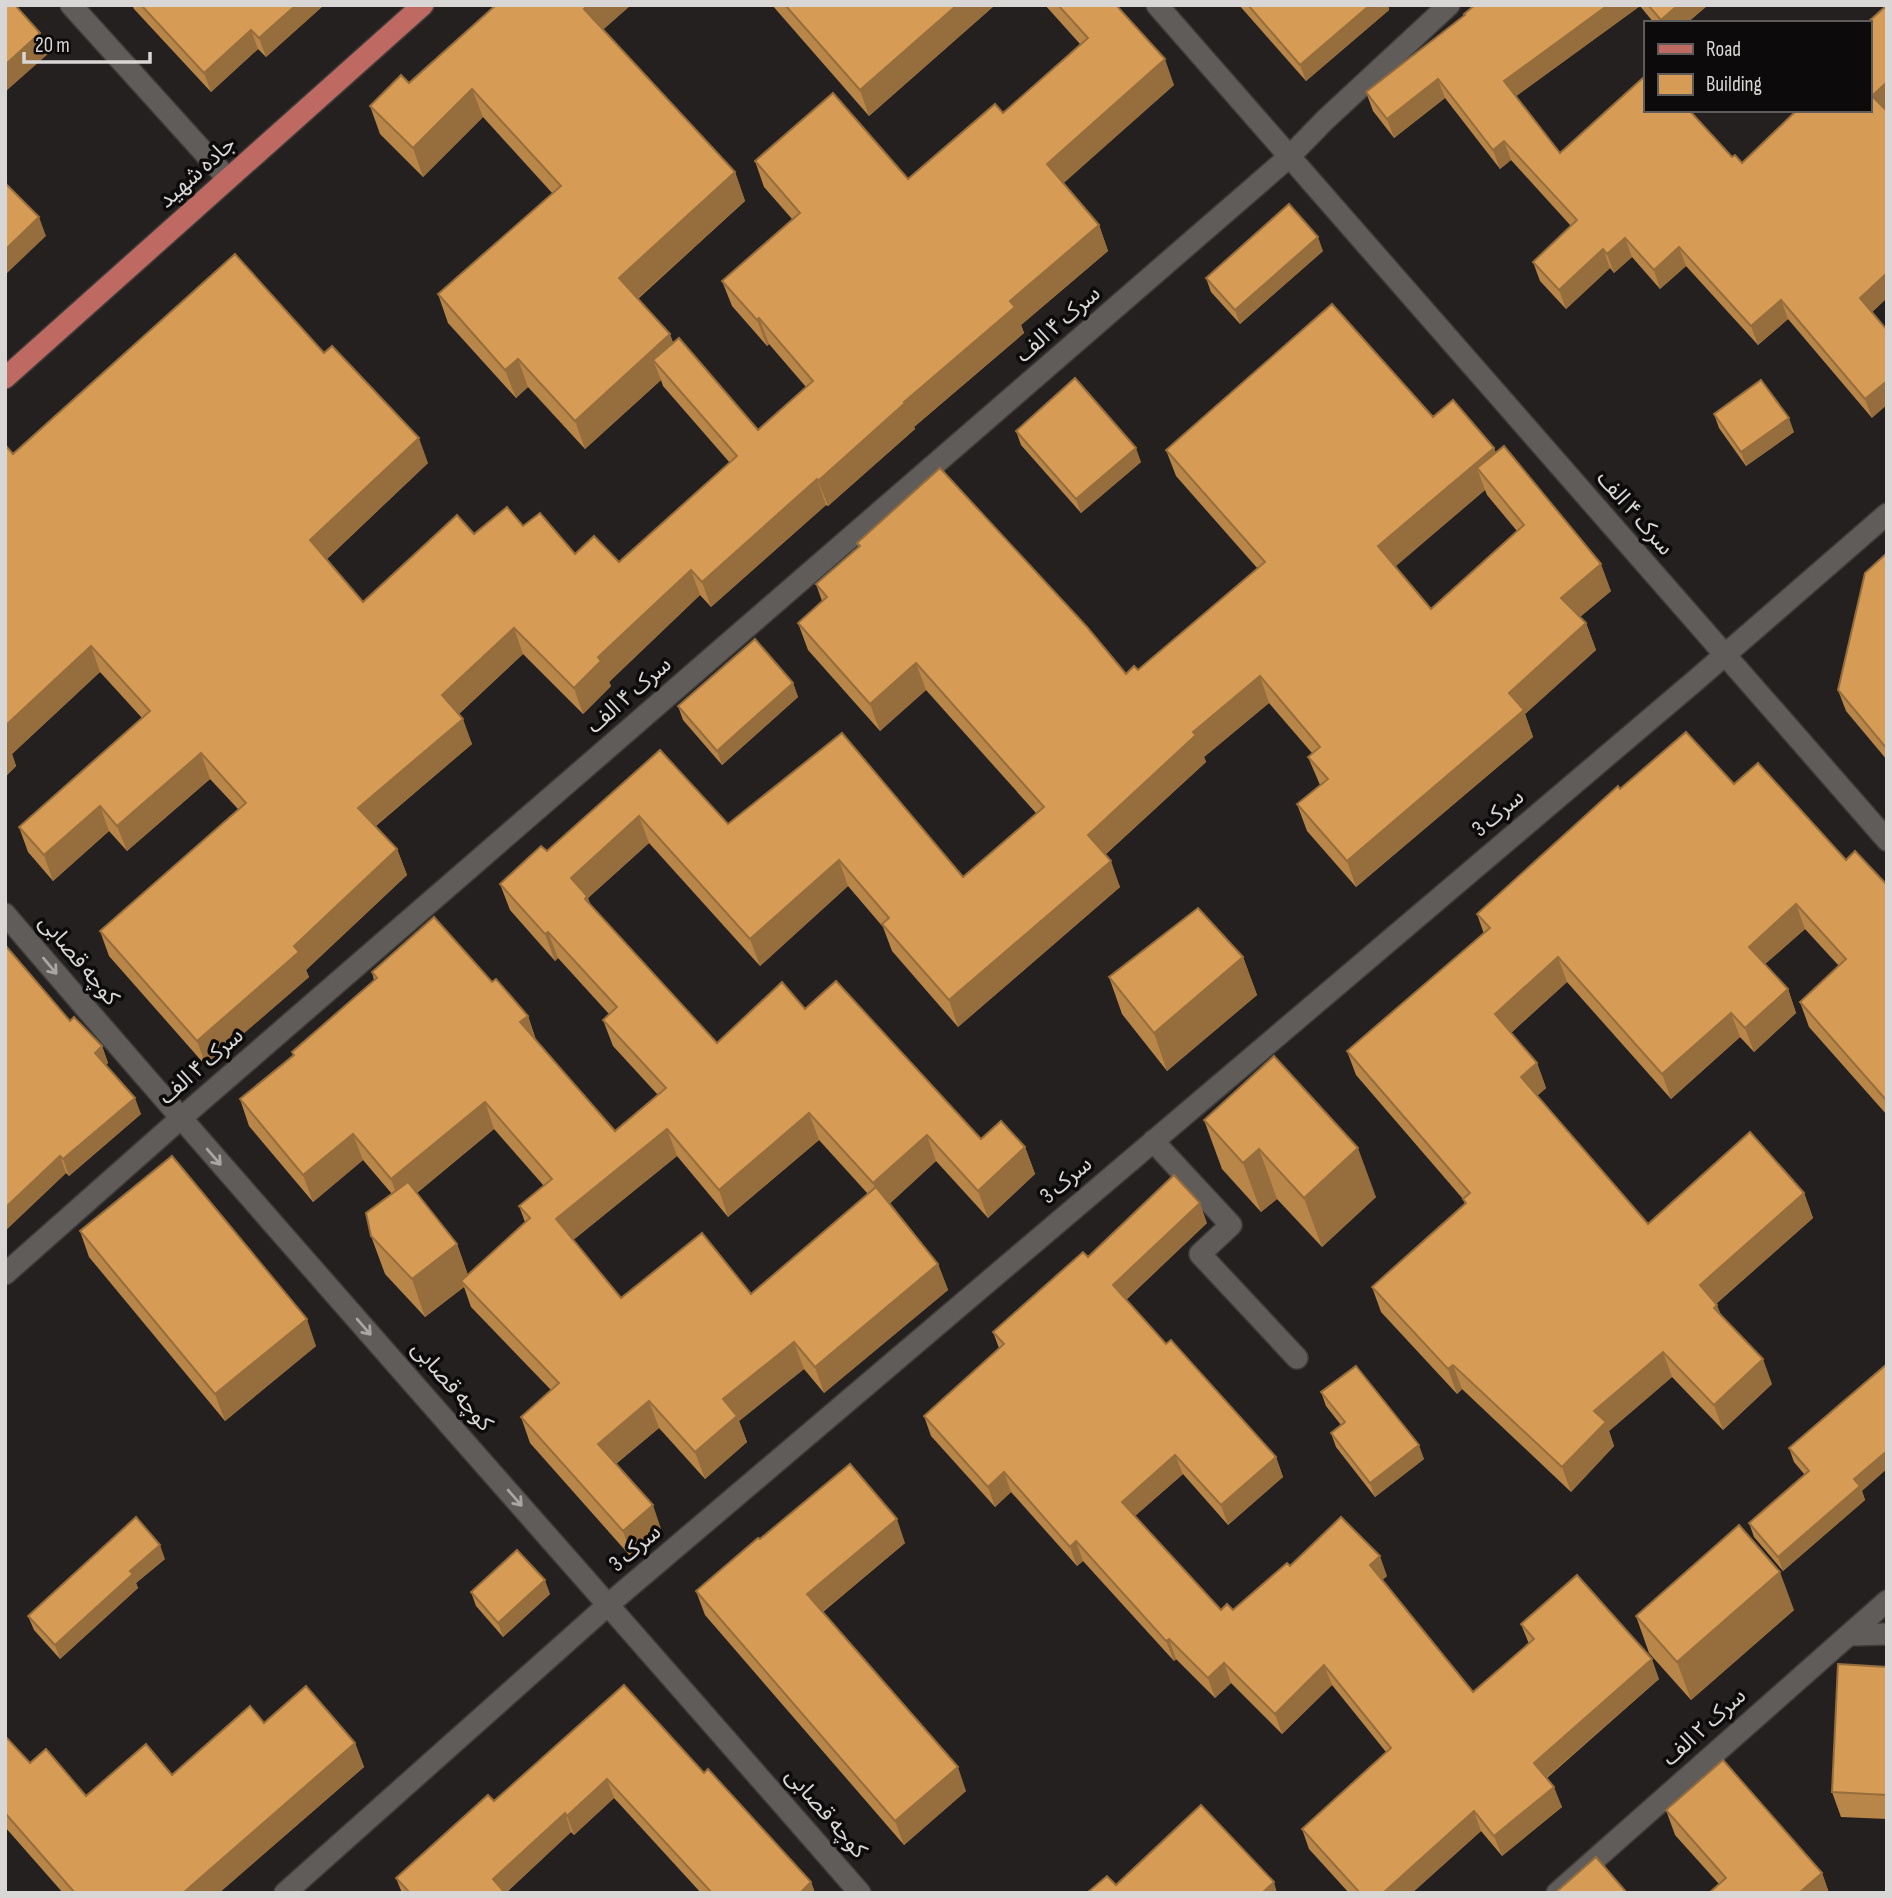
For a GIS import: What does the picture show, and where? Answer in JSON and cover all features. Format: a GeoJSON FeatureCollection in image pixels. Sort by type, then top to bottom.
{"type":"FeatureCollection","features":[{"type":"Feature","properties":{"kind":"main road","name":"جاده شهید"},"geometry":{"type":"LineString","coordinates":[[5,378],[423,5]]}},
{"type":"Feature","properties":{"kind":"street"},"geometry":{"type":"LineString","coordinates":[[71,5],[228,179]]}},
{"type":"Feature","properties":{"kind":"street","name":"سرک ۴ الف"},"geometry":{"type":"LineString","coordinates":[[1157,5],[1887,840]]}},
{"type":"Feature","properties":{"kind":"street","name":"سرک ۴ الف"},"geometry":{"type":"LineString","coordinates":[[5,1274],[180,1119],[1289,158],[1325,120],[1449,5]]}},
{"type":"Feature","properties":{"kind":"street","name":"سرک 3"},"geometry":{"type":"LineString","coordinates":[[285,1893],[609,1604],[1887,514]]}},
{"type":"Feature","properties":{"kind":"street","name":"کوچه قصابی"},"geometry":{"type":"LineString","coordinates":[[5,914],[180,1119],[609,1604],[860,1893]]}},
{"type":"Feature","properties":{"kind":"street"},"geometry":{"type":"LineString","coordinates":[[1153,1141],[1231,1225],[1200,1254],[1297,1358]]}},
{"type":"Feature","properties":{"kind":"street","name":"سرک ۲ الف"},"geometry":{"type":"LineString","coordinates":[[1557,1893],[1887,1601]]}},
{"type":"Feature","properties":{"kind":"street"},"geometry":{"type":"LineString","coordinates":[[1849,1635],[1887,1634]]}},
{"type":"Feature","properties":{"kind":"building"},"geometry":{"type":"Polygon","coordinates":[[[5,5],[15,5],[40,33],[5,65],[5,5]]]}},
{"type":"Feature","properties":{"kind":"building"},"geometry":{"type":"Polygon","coordinates":[[[141,5],[296,5],[259,38],[251,30],[204,73],[141,5]]]}},
{"type":"Feature","properties":{"kind":"building"},"geometry":{"type":"Polygon","coordinates":[[[496,5],[588,5],[584,9],[735,172],[619,278],[670,334],[575,421],[518,359],[505,370],[438,294],[561,186],[472,89],[413,148],[370,106],[401,75],[409,83],[496,5]]]}},
{"type":"Feature","properties":{"kind":"building"},"geometry":{"type":"Polygon","coordinates":[[[785,5],[957,5],[860,90],[785,5]]]}},
{"type":"Feature","properties":{"kind":"building"},"geometry":{"type":"Polygon","coordinates":[[[1058,5],[1116,5],[1165,59],[1047,164],[1099,225],[1010,301],[1015,307],[702,582],[691,570],[598,657],[601,661],[574,688],[514,628],[442,695],[463,719],[358,808],[397,849],[294,946],[299,952],[197,1041],[100,931],[246,803],[201,753],[117,826],[100,806],[44,855],[19,827],[150,711],[91,646],[5,726],[5,445],[13,454],[235,254],[324,353],[332,346],[419,438],[310,540],[363,602],[457,515],[474,534],[507,507],[523,526],[540,513],[575,554],[594,536],[619,562],[737,456],[653,360],[679,338],[758,430],[813,381],[759,318],[757,320],[722,281],[800,213],[755,161],[833,93],[908,179],[995,104],[1003,113],[1088,38],[1058,5]]]}},
{"type":"Feature","properties":{"kind":"building"},"geometry":{"type":"Polygon","coordinates":[[[1248,5],[1370,5],[1300,65],[1248,5]]]}},
{"type":"Feature","properties":{"kind":"building"},"geometry":{"type":"Polygon","coordinates":[[[1475,5],[1608,5],[1504,81],[1560,153],[1644,77],[1644,112],[1691,112],[1732,157],[1735,155],[1742,163],[1795,112],[1871,112],[1869,21],[1887,5],[1887,82],[1872,96],[1887,111],[1887,273],[1860,298],[1887,330],[1887,381],[1865,399],[1781,300],[1751,326],[1679,247],[1654,270],[1625,238],[1607,254],[1603,249],[1559,290],[1533,262],[1577,220],[1504,141],[1493,150],[1438,79],[1387,119],[1366,92],[1475,5]]]}},
{"type":"Feature","properties":{"kind":"building"},"geometry":{"type":"Polygon","coordinates":[[[1648,5],[1678,5],[1661,20],[1648,5]]]}},
{"type":"Feature","properties":{"kind":"building"},"geometry":{"type":"Polygon","coordinates":[[[5,183],[39,217],[5,250],[5,183]]]}},
{"type":"Feature","properties":{"kind":"building"},"geometry":{"type":"Polygon","coordinates":[[[1289,204],[1318,237],[1235,310],[1206,278],[1289,204]]]}},
{"type":"Feature","properties":{"kind":"building"},"geometry":{"type":"Polygon","coordinates":[[[1332,304],[1433,417],[1453,400],[1494,448],[1378,546],[1431,609],[1524,525],[1477,468],[1504,446],[1601,564],[1561,598],[1586,623],[1509,693],[1524,710],[1347,861],[1297,804],[1328,779],[1308,757],[1320,747],[1260,676],[1193,732],[1196,735],[1088,835],[1111,861],[949,1000],[882,924],[889,918],[839,860],[750,939],[639,816],[571,878],[587,896],[585,899],[717,1043],[782,982],[805,1009],[836,981],[981,1139],[1001,1121],[1025,1147],[978,1191],[927,1135],[873,1183],[809,1113],[719,1190],[667,1129],[556,1219],[621,1298],[702,1233],[751,1294],[876,1187],[938,1264],[815,1367],[794,1342],[723,1399],[737,1416],[695,1452],[649,1401],[598,1444],[653,1505],[623,1531],[521,1417],[559,1383],[461,1281],[530,1218],[519,1206],[552,1179],[485,1102],[391,1179],[353,1134],[303,1175],[240,1099],[294,1055],[292,1052],[377,978],[372,972],[434,917],[492,982],[496,979],[528,1016],[520,1022],[615,1131],[666,1088],[603,1020],[617,1007],[500,884],[541,846],[547,851],[660,750],[728,824],[842,733],[963,877],[1044,807],[916,663],[870,704],[798,623],[827,597],[816,584],[860,546],[857,543],[940,468],[1087,627],[1126,674],[1134,666],[1138,670],[1265,562],[1166,450],[1332,304]]]}},
{"type":"Feature","properties":{"kind":"building"},"geometry":{"type":"Polygon","coordinates":[[[1075,378],[1136,448],[1076,499],[1016,431],[1075,378]]]}},
{"type":"Feature","properties":{"kind":"building"},"geometry":{"type":"Polygon","coordinates":[[[1761,380],[1789,418],[1741,452],[1714,414],[1761,380]]]}},
{"type":"Feature","properties":{"kind":"building"},"geometry":{"type":"Polygon","coordinates":[[[1887,553],[1887,749],[1838,690],[1865,573],[1887,553]]]}},
{"type":"Feature","properties":{"kind":"building"},"geometry":{"type":"Polygon","coordinates":[[[755,639],[793,683],[717,751],[678,706],[755,639]]]}},
{"type":"Feature","properties":{"kind":"building"},"geometry":{"type":"Polygon","coordinates":[[[1686,732],[1734,784],[1758,763],[1846,860],[1855,851],[1887,885],[1887,1101],[1800,1002],[1846,959],[1796,904],[1749,947],[1788,989],[1745,1028],[1731,1013],[1662,1074],[1558,957],[1495,1014],[1537,1063],[1521,1077],[1648,1224],[1750,1132],[1804,1193],[1700,1285],[1717,1305],[1714,1308],[1763,1359],[1714,1405],[1663,1352],[1594,1411],[1606,1422],[1562,1467],[1453,1365],[1448,1369],[1372,1287],[1466,1203],[1463,1199],[1470,1193],[1347,1051],[1490,928],[1477,914],[1618,786],[1620,789],[1686,732]]]}},
{"type":"Feature","properties":{"kind":"building"},"geometry":{"type":"Polygon","coordinates":[[[1198,908],[1243,957],[1154,1033],[1109,977],[1198,908]]]}},
{"type":"Feature","properties":{"kind":"building"},"geometry":{"type":"Polygon","coordinates":[[[5,945],[70,1021],[74,1017],[102,1046],[95,1053],[135,1098],[63,1159],[60,1156],[5,1208],[5,945]]]}},
{"type":"Feature","properties":{"kind":"building"},"geometry":{"type":"Polygon","coordinates":[[[1274,1056],[1358,1148],[1304,1198],[1259,1149],[1243,1163],[1204,1120],[1274,1056]]]}},
{"type":"Feature","properties":{"kind":"building"},"geometry":{"type":"Polygon","coordinates":[[[172,1156],[307,1319],[215,1394],[80,1231],[172,1156]]]}},
{"type":"Feature","properties":{"kind":"building"},"geometry":{"type":"Polygon","coordinates":[[[1174,1175],[1200,1203],[1113,1285],[1166,1344],[1171,1340],[1276,1457],[1221,1505],[1175,1455],[1122,1502],[1221,1610],[1227,1604],[1233,1610],[1287,1563],[1290,1566],[1341,1517],[1380,1556],[1370,1565],[1473,1692],[1534,1639],[1521,1624],[1577,1575],[1652,1659],[1534,1763],[1554,1787],[1494,1836],[1474,1811],[1383,1893],[1360,1893],[1302,1829],[1391,1748],[1324,1665],[1275,1714],[1224,1663],[1208,1678],[1169,1639],[1166,1641],[1076,1541],[1070,1547],[1004,1472],[988,1487],[924,1416],[1004,1344],[993,1332],[1083,1252],[1088,1257],[1174,1175]]]}},
{"type":"Feature","properties":{"kind":"building"},"geometry":{"type":"Polygon","coordinates":[[[408,1182],[457,1244],[412,1279],[371,1236],[366,1213],[408,1182]]]}},
{"type":"Feature","properties":{"kind":"building"},"geometry":{"type":"Polygon","coordinates":[[[1887,1364],[1887,1451],[1854,1479],[1860,1486],[1778,1557],[1749,1523],[1809,1471],[1789,1448],[1887,1364]]]}},
{"type":"Feature","properties":{"kind":"building"},"geometry":{"type":"Polygon","coordinates":[[[1356,1366],[1419,1445],[1370,1483],[1331,1433],[1345,1422],[1321,1392],[1356,1366]]]}},
{"type":"Feature","properties":{"kind":"building"},"geometry":{"type":"Polygon","coordinates":[[[850,1464],[897,1519],[807,1594],[958,1767],[895,1821],[696,1591],[850,1464]]]}},
{"type":"Feature","properties":{"kind":"building"},"geometry":{"type":"Polygon","coordinates":[[[136,1517],[160,1545],[130,1571],[133,1574],[55,1645],[28,1616],[136,1517]]]}},
{"type":"Feature","properties":{"kind":"building"},"geometry":{"type":"Polygon","coordinates":[[[1739,1525],[1780,1572],[1677,1662],[1636,1616],[1739,1525]]]}},
{"type":"Feature","properties":{"kind":"building"},"geometry":{"type":"Polygon","coordinates":[[[517,1550],[545,1580],[498,1623],[471,1592],[517,1550]]]}},
{"type":"Feature","properties":{"kind":"building"},"geometry":{"type":"Polygon","coordinates":[[[1838,1664],[1887,1667],[1887,1795],[1832,1792],[1838,1664]]]}},
{"type":"Feature","properties":{"kind":"building"},"geometry":{"type":"Polygon","coordinates":[[[624,1685],[704,1773],[708,1769],[811,1882],[800,1893],[712,1893],[607,1779],[567,1816],[565,1813],[493,1879],[505,1893],[410,1893],[396,1878],[488,1795],[494,1801],[624,1685]]]}},
{"type":"Feature","properties":{"kind":"building"},"geometry":{"type":"Polygon","coordinates":[[[306,1686],[355,1743],[183,1893],[75,1893],[5,1813],[5,1736],[30,1763],[46,1749],[86,1796],[146,1744],[172,1775],[250,1706],[264,1723],[306,1686]]]}},
{"type":"Feature","properties":{"kind":"building"},"geometry":{"type":"Polygon","coordinates":[[[1723,1760],[1822,1873],[1799,1893],[1709,1893],[1726,1878],[1666,1810],[1723,1760]]]}},
{"type":"Feature","properties":{"kind":"building"},"geometry":{"type":"Polygon","coordinates":[[[1201,1805],[1274,1882],[1262,1893],[1087,1893],[1107,1876],[1116,1885],[1201,1805]]]}},
{"type":"Feature","properties":{"kind":"building"},"geometry":{"type":"Polygon","coordinates":[[[1596,1857],[1627,1893],[1555,1893],[1596,1857]]]}}]}
